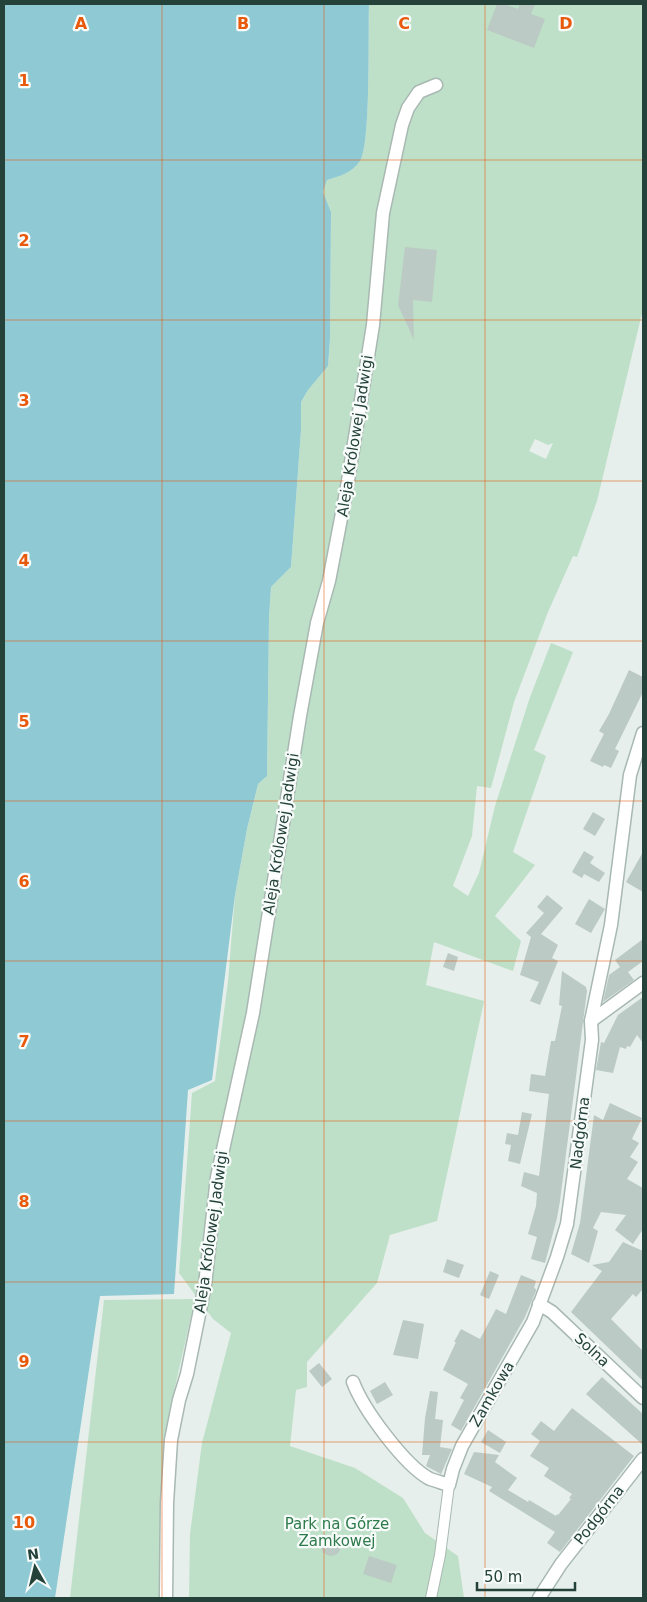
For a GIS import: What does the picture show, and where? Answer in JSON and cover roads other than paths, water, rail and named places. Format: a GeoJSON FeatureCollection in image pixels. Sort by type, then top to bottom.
{"type":"FeatureCollection","features":[{"type":"Feature","properties":{"kind":"street","name":"Aleja Królowej Jadwigi"},"geometry":{"type":"LineString","coordinates":[[166,1598],[167,1503],[171,1440],[205,1285],[217,1177],[252,1013],[317,623],[329,581],[348,487],[373,325],[383,213],[402,125],[408,108],[419,92],[436,84]]}},
{"type":"Feature","properties":{"kind":"street","name":"Nadgórna"},"geometry":{"type":"LineString","coordinates":[[539,1304],[567,1224],[592,1040],[591,1021],[611,925],[630,775],[643,733]]}},
{"type":"Feature","properties":{"kind":"street"},"geometry":{"type":"LineString","coordinates":[[591,1021],[643,983]]}},
{"type":"Feature","properties":{"kind":"street","name":"Solna"},"geometry":{"type":"LineString","coordinates":[[539,1304],[552,1312],[643,1398]]}},
{"type":"Feature","properties":{"kind":"street","name":"Zamkowa"},"geometry":{"type":"LineString","coordinates":[[431,1598],[440,1555],[449,1485],[453,1469],[462,1446],[533,1322],[539,1304]]}},
{"type":"Feature","properties":{"kind":"street"},"geometry":{"type":"LineString","coordinates":[[353,1382],[371,1418],[400,1452],[418,1470],[430,1478],[449,1485]]}},
{"type":"Feature","properties":{"kind":"street","name":"Podgórna"},"geometry":{"type":"LineString","coordinates":[[540,1598],[561,1564],[643,1459]]}},
{"type":"Feature","properties":{"kind":"water"},"geometry":{"type":"Polygon","coordinates":[[[4,4],[369,4],[368,87],[364,151],[360,161],[353,168],[345,174],[327,180],[323,192],[331,212],[328,366],[308,390],[301,402],[301,430],[291,567],[271,587],[267,776],[258,784],[247,829],[235,895],[212,1080],[188,1090],[174,1294],[100,1296],[55,1598],[4,1598],[4,4]]]}},
{"type":"Feature","properties":{"kind":"park label","name":"Park na Górze Zamkowej"},"geometry":{"type":"Point","coordinates":[337,1532]}}]}
